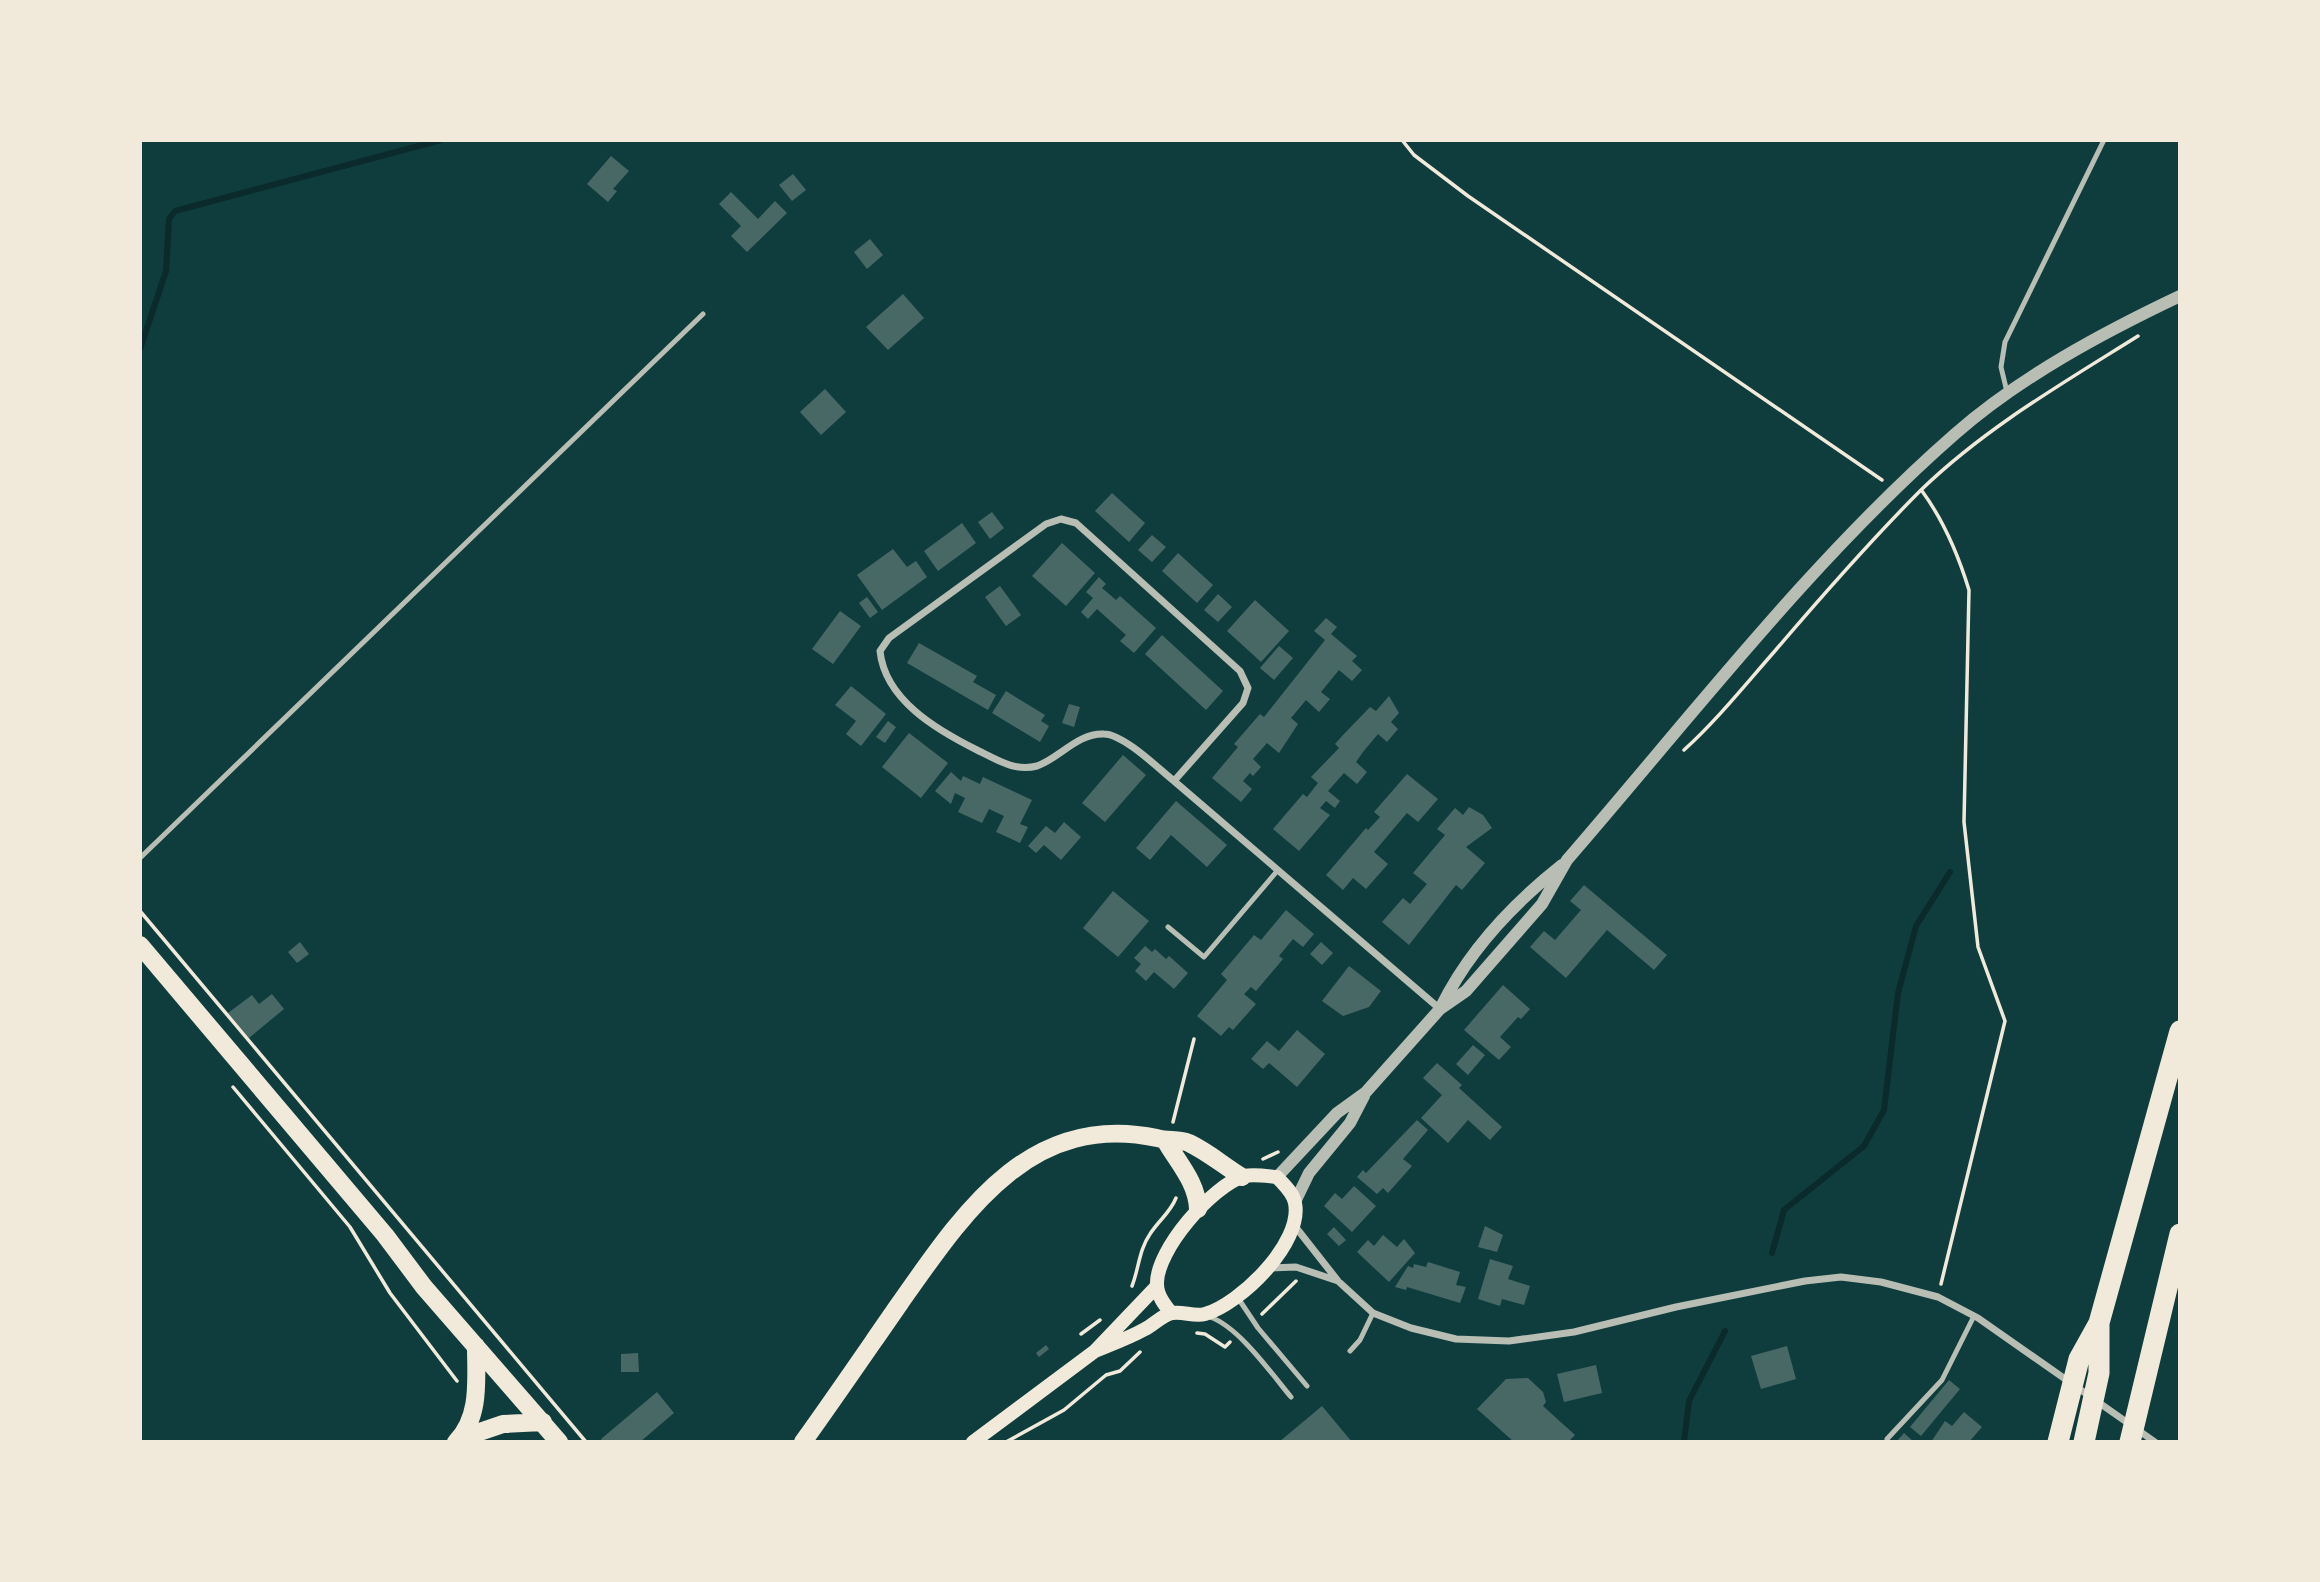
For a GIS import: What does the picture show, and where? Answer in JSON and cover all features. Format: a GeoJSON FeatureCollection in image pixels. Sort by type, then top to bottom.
{"type":"FeatureCollection","features":[{"type":"Feature","properties":{"kind":"highway"},"geometry":{"type":"LineString","coordinates":[[2059,1439],[2078,1359],[2099,1323],[2180,1031]]}},
{"type":"Feature","properties":{"kind":"highway"},"geometry":{"type":"LineString","coordinates":[[2130,1442],[2180,1234]]}},
{"type":"Feature","properties":{"kind":"highway"},"geometry":{"type":"LineString","coordinates":[[2084,1442],[2099,1373],[2099,1323]]}},
{"type":"Feature","properties":{"kind":"main road"},"geometry":{"type":"LineString","coordinates":[[140,945],[559,1442]]}},
{"type":"Feature","properties":{"kind":"main road"},"geometry":{"type":"LineString","coordinates":[[803,1442],[949,1233],[978,1198],[1017,1166],[1066,1141],[1100,1134],[1131,1133],[1186,1142],[1242,1177],[1276,1177],[1295,1202],[1293,1223],[1284,1246],[1269,1268],[1237,1295],[1204,1314],[1171,1313],[1131,1336],[1096,1351]]}},
{"type":"Feature","properties":{"kind":"main road"},"geometry":{"type":"LineString","coordinates":[[1165,1140],[1198,1194],[1198,1209]]}},
{"type":"Feature","properties":{"kind":"main road"},"geometry":{"type":"LineString","coordinates":[[973,1442],[1096,1351],[1157,1286],[1165,1254],[1198,1209],[1242,1177]]}},
{"type":"Feature","properties":{"kind":"main road"},"geometry":{"type":"LineString","coordinates":[[1157,1286],[1171,1313]]}},
{"type":"Feature","properties":{"kind":"main road"},"geometry":{"type":"LineString","coordinates":[[458,1440],[472,1414],[476,1396],[476,1346]]}},
{"type":"Feature","properties":{"kind":"main road"},"geometry":{"type":"LineString","coordinates":[[458,1440],[503,1424],[543,1422]]}},
{"type":"Feature","properties":{"kind":"street"},"geometry":{"type":"LineString","coordinates":[[1440,1009],[1455,978],[1527,892],[1567,860],[1801,589],[1896,489],[1957,433],[2007,395],[2074,352],[2180,296]]}},
{"type":"Feature","properties":{"kind":"street"},"geometry":{"type":"LineString","coordinates":[[1174,781],[1243,703],[1248,688],[1240,671],[1076,523],[1061,519],[1046,523],[889,638],[880,651],[882,669],[912,709],[943,733],[1011,767],[1037,766],[1088,736],[1106,734],[1124,742],[1174,781],[1440,1009]]}},
{"type":"Feature","properties":{"kind":"street"},"geometry":{"type":"LineString","coordinates":[[1276,1177],[1337,1113],[1366,1092],[1440,1009],[1466,991],[1542,904],[1567,860]]}},
{"type":"Feature","properties":{"kind":"street"},"geometry":{"type":"LineString","coordinates":[[1295,1202],[1308,1173],[1350,1124],[1366,1092]]}},
{"type":"Feature","properties":{"kind":"street"},"geometry":{"type":"LineString","coordinates":[[1293,1223],[1338,1281],[1373,1312],[1411,1328],[1456,1339],[1509,1340],[1574,1332],[1676,1307],[1841,1277],[1881,1282],[1938,1297],[1974,1316],[2155,1442]]}},
{"type":"Feature","properties":{"kind":"street"},"geometry":{"type":"LineString","coordinates":[[1269,1268],[1296,1267],[1338,1281]]}},
{"type":"Feature","properties":{"kind":"lane"},"geometry":{"type":"LineString","coordinates":[[2007,395],[2001,367],[2005,342],[2104,140]]}},
{"type":"Feature","properties":{"kind":"lane"},"geometry":{"type":"LineString","coordinates":[[140,858],[703,314]]}},
{"type":"Feature","properties":{"kind":"lane"},"geometry":{"type":"LineString","coordinates":[[1168,928],[1204,957],[1278,870]]}},
{"type":"Feature","properties":{"kind":"lane"},"geometry":{"type":"LineString","coordinates":[[1237,1295],[1258,1328],[1307,1386]]}},
{"type":"Feature","properties":{"kind":"lane"},"geometry":{"type":"LineString","coordinates":[[1350,1351],[1360,1340],[1373,1312]]}},
{"type":"Feature","properties":{"kind":"lane"},"geometry":{"type":"LineString","coordinates":[[1204,1314],[1221,1320],[1292,1397]]}},
{"type":"Feature","properties":{"kind":"lane"},"geometry":{"type":"LineString","coordinates":[[1887,1439],[1942,1380],[1974,1316]]}},
{"type":"Feature","properties":{"kind":"path"},"geometry":{"type":"LineString","coordinates":[[1402,140],[1414,155],[1468,196],[1896,489]]}},
{"type":"Feature","properties":{"kind":"path"},"geometry":{"type":"LineString","coordinates":[[1675,757],[1706,730],[1806,615],[1922,490],[1964,453],[2043,395],[2142,334]]}},
{"type":"Feature","properties":{"kind":"path"},"geometry":{"type":"LineString","coordinates":[[1911,475],[1936,511],[1960,560],[1969,590],[1964,822],[1978,947],[2005,1021],[1938,1297]]}},
{"type":"Feature","properties":{"kind":"path"},"geometry":{"type":"LineString","coordinates":[[140,911],[586,1442]]}},
{"type":"Feature","properties":{"kind":"path"},"geometry":{"type":"LineString","coordinates":[[1165,1140],[1178,1111],[1194,1039]]}},
{"type":"Feature","properties":{"kind":"path"},"geometry":{"type":"LineString","coordinates":[[228,1080],[350,1227],[390,1293],[458,1383],[476,1396]]}},
{"type":"Feature","properties":{"kind":"path"},"geometry":{"type":"LineString","coordinates":[[1297,1280],[1308,1284]]}},
{"type":"Feature","properties":{"kind":"path"},"geometry":{"type":"LineString","coordinates":[[1006,1442],[1064,1410],[1106,1375],[1119,1371],[1146,1346]]}},
{"type":"Feature","properties":{"kind":"building"},"geometry":{"type":"Polygon","coordinates":[[[611,156],[629,171],[613,189],[617,191],[608,202],[587,184],[611,156]]]}},
{"type":"Feature","properties":{"kind":"building"},"geometry":{"type":"Polygon","coordinates":[[[793,174],[806,190],[792,201],[779,185],[793,174]]]}},
{"type":"Feature","properties":{"kind":"building"},"geometry":{"type":"Polygon","coordinates":[[[731,192],[758,219],[775,201],[787,213],[747,252],[731,236],[741,226],[719,204],[731,192]]]}},
{"type":"Feature","properties":{"kind":"building"},"geometry":{"type":"Polygon","coordinates":[[[870,239],[883,255],[867,269],[854,252],[870,239]]]}},
{"type":"Feature","properties":{"kind":"building"},"geometry":{"type":"Polygon","coordinates":[[[903,294],[924,318],[888,350],[866,327],[903,294]]]}},
{"type":"Feature","properties":{"kind":"building"},"geometry":{"type":"Polygon","coordinates":[[[825,389],[846,412],[821,435],[800,412],[825,389]]]}},
{"type":"Feature","properties":{"kind":"building"},"geometry":{"type":"Polygon","coordinates":[[[1112,493],[1145,523],[1129,542],[1095,511],[1112,493]]]}},
{"type":"Feature","properties":{"kind":"building"},"geometry":{"type":"Polygon","coordinates":[[[992,512],[1004,528],[990,539],[978,522],[992,512]]]}},
{"type":"Feature","properties":{"kind":"building"},"geometry":{"type":"Polygon","coordinates":[[[962,523],[976,543],[938,571],[924,551],[962,523]]]}},
{"type":"Feature","properties":{"kind":"building"},"geometry":{"type":"Polygon","coordinates":[[[1152,535],[1166,547],[1152,562],[1138,550],[1152,535]]]}},
{"type":"Feature","properties":{"kind":"building"},"geometry":{"type":"Polygon","coordinates":[[[1062,543],[1095,573],[1066,606],[1032,576],[1062,543]]]}},
{"type":"Feature","properties":{"kind":"building"},"geometry":{"type":"Polygon","coordinates":[[[893,549],[907,567],[916,561],[927,577],[882,610],[857,575],[893,549]]]}},
{"type":"Feature","properties":{"kind":"building"},"geometry":{"type":"Polygon","coordinates":[[[1178,553],[1213,585],[1197,603],[1162,571],[1178,553]]]}},
{"type":"Feature","properties":{"kind":"building"},"geometry":{"type":"Polygon","coordinates":[[[1099,577],[1106,584],[1102,588],[1116,600],[1120,596],[1156,628],[1134,653],[1120,641],[1126,635],[1097,609],[1088,619],[1081,612],[1093,598],[1086,592],[1099,577]]]}},
{"type":"Feature","properties":{"kind":"building"},"geometry":{"type":"Polygon","coordinates":[[[1000,586],[1021,615],[1006,626],[985,597],[1000,586]]]}},
{"type":"Feature","properties":{"kind":"building"},"geometry":{"type":"Polygon","coordinates":[[[1218,594],[1232,607],[1218,622],[1204,610],[1218,594]]]}},
{"type":"Feature","properties":{"kind":"building"},"geometry":{"type":"Polygon","coordinates":[[[867,597],[878,612],[870,618],[859,603],[867,597]]]}},
{"type":"Feature","properties":{"kind":"building"},"geometry":{"type":"Polygon","coordinates":[[[1255,600],[1289,631],[1261,662],[1227,631],[1255,600]]]}},
{"type":"Feature","properties":{"kind":"building"},"geometry":{"type":"Polygon","coordinates":[[[840,611],[861,626],[833,664],[812,649],[840,611]]]}},
{"type":"Feature","properties":{"kind":"building"},"geometry":{"type":"Polygon","coordinates":[[[1326,618],[1337,627],[1331,634],[1357,656],[1352,661],[1362,670],[1352,681],[1339,670],[1321,692],[1330,699],[1319,712],[1306,700],[1291,718],[1298,724],[1279,753],[1267,743],[1253,759],[1261,767],[1253,776],[1250,773],[1243,781],[1252,789],[1241,802],[1212,778],[1238,747],[1234,744],[1260,714],[1264,717],[1325,640],[1314,631],[1326,618]]]}},
{"type":"Feature","properties":{"kind":"building"},"geometry":{"type":"Polygon","coordinates":[[[1162,635],[1223,691],[1206,710],[1145,654],[1162,635]]]}},
{"type":"Feature","properties":{"kind":"building"},"geometry":{"type":"Polygon","coordinates":[[[919,643],[977,676],[973,682],[996,695],[988,710],[907,663],[919,643]]]}},
{"type":"Feature","properties":{"kind":"building"},"geometry":{"type":"Polygon","coordinates":[[[1279,646],[1293,658],[1274,680],[1260,668],[1279,646]]]}},
{"type":"Feature","properties":{"kind":"building"},"geometry":{"type":"Polygon","coordinates":[[[851,686],[886,714],[861,746],[846,734],[856,721],[835,705],[851,686]]]}},
{"type":"Feature","properties":{"kind":"building"},"geometry":{"type":"Polygon","coordinates":[[[1006,691],[1045,715],[1041,721],[1049,726],[1040,742],[992,713],[1006,691]]]}},
{"type":"Feature","properties":{"kind":"building"},"geometry":{"type":"Polygon","coordinates":[[[1389,696],[1399,713],[1391,722],[1398,729],[1387,742],[1378,734],[1363,752],[1356,762],[1367,772],[1357,784],[1344,773],[1328,791],[1340,801],[1335,808],[1326,801],[1320,808],[1330,815],[1299,851],[1273,829],[1303,794],[1307,797],[1318,783],[1311,777],[1339,748],[1335,744],[1370,707],[1376,711],[1389,696]]]}},
{"type":"Feature","properties":{"kind":"building"},"geometry":{"type":"Polygon","coordinates":[[[1069,704],[1080,707],[1074,727],[1062,723],[1069,704]]]}},
{"type":"Feature","properties":{"kind":"building"},"geometry":{"type":"Polygon","coordinates":[[[888,721],[896,727],[885,743],[876,737],[888,721]]]}},
{"type":"Feature","properties":{"kind":"building"},"geometry":{"type":"Polygon","coordinates":[[[909,733],[948,763],[921,798],[882,767],[909,733]]]}},
{"type":"Feature","properties":{"kind":"building"},"geometry":{"type":"Polygon","coordinates":[[[1123,755],[1146,775],[1105,822],[1082,803],[1123,755]]]}},
{"type":"Feature","properties":{"kind":"building"},"geometry":{"type":"Polygon","coordinates":[[[951,772],[961,781],[963,776],[980,784],[983,777],[1032,800],[1020,824],[1028,827],[1020,843],[996,832],[1004,816],[989,809],[982,823],[958,812],[965,798],[955,793],[951,804],[935,791],[951,772]]]}},
{"type":"Feature","properties":{"kind":"building"},"geometry":{"type":"Polygon","coordinates":[[[1407,774],[1438,799],[1418,822],[1407,813],[1374,852],[1388,864],[1366,889],[1353,878],[1343,890],[1326,875],[1366,828],[1368,830],[1380,817],[1374,812],[1407,774]]]}},
{"type":"Feature","properties":{"kind":"building"},"geometry":{"type":"Polygon","coordinates":[[[1176,801],[1227,845],[1207,867],[1171,835],[1150,860],[1136,848],[1176,801]]]}},
{"type":"Feature","properties":{"kind":"building"},"geometry":{"type":"Polygon","coordinates":[[[1469,807],[1483,815],[1492,828],[1466,847],[1485,863],[1462,890],[1456,885],[1409,945],[1382,922],[1403,898],[1410,904],[1427,884],[1413,873],[1445,835],[1437,829],[1455,808],[1463,815],[1469,807]]]}},
{"type":"Feature","properties":{"kind":"building"},"geometry":{"type":"Polygon","coordinates":[[[1064,822],[1081,837],[1061,860],[1044,845],[1036,853],[1028,846],[1046,826],[1055,833],[1064,822]]]}},
{"type":"Feature","properties":{"kind":"building"},"geometry":{"type":"Polygon","coordinates":[[[1584,885],[1667,955],[1654,970],[1607,930],[1566,978],[1530,947],[1544,931],[1555,940],[1581,910],[1570,901],[1584,885]]]}},
{"type":"Feature","properties":{"kind":"building"},"geometry":{"type":"Polygon","coordinates":[[[1113,891],[1149,921],[1118,957],[1083,928],[1113,891]]]}},
{"type":"Feature","properties":{"kind":"building"},"geometry":{"type":"Polygon","coordinates":[[[1286,910],[1314,934],[1303,947],[1293,939],[1279,956],[1283,959],[1256,991],[1251,987],[1244,994],[1256,1004],[1233,1030],[1229,1027],[1221,1036],[1197,1016],[1227,980],[1221,974],[1254,935],[1261,940],[1286,910]]]}},
{"type":"Feature","properties":{"kind":"building"},"geometry":{"type":"Polygon","coordinates":[[[300,942],[309,954],[297,963],[288,952],[300,942]]]}},
{"type":"Feature","properties":{"kind":"building"},"geometry":{"type":"Polygon","coordinates":[[[1321,942],[1333,953],[1322,965],[1310,954],[1321,942]]]}},
{"type":"Feature","properties":{"kind":"building"},"geometry":{"type":"Polygon","coordinates":[[[1145,946],[1152,952],[1155,949],[1166,959],[1169,956],[1188,973],[1174,989],[1154,972],[1146,981],[1135,971],[1141,964],[1134,958],[1145,946]]]}},
{"type":"Feature","properties":{"kind":"building"},"geometry":{"type":"Polygon","coordinates":[[[1349,966],[1381,991],[1369,1007],[1343,1016],[1322,1001],[1349,966]]]}},
{"type":"Feature","properties":{"kind":"building"},"geometry":{"type":"Polygon","coordinates":[[[1503,985],[1530,1009],[1521,1019],[1518,1017],[1500,1037],[1511,1047],[1499,1060],[1464,1030],[1503,985]]]}},
{"type":"Feature","properties":{"kind":"building"},"geometry":{"type":"Polygon","coordinates":[[[272,994],[284,1009],[249,1038],[228,1013],[252,995],[259,1004],[272,994]]]}},
{"type":"Feature","properties":{"kind":"building"},"geometry":{"type":"Polygon","coordinates":[[[1297,1030],[1325,1054],[1297,1087],[1269,1063],[1263,1069],[1251,1059],[1267,1041],[1279,1051],[1297,1030]]]}},
{"type":"Feature","properties":{"kind":"building"},"geometry":{"type":"Polygon","coordinates":[[[1473,1045],[1485,1055],[1468,1075],[1456,1064],[1473,1045]]]}},
{"type":"Feature","properties":{"kind":"building"},"geometry":{"type":"Polygon","coordinates":[[[1437,1063],[1462,1085],[1459,1088],[1502,1127],[1490,1140],[1468,1120],[1448,1143],[1421,1118],[1442,1095],[1423,1078],[1437,1063]]]}},
{"type":"Feature","properties":{"kind":"building"},"geometry":{"type":"Polygon","coordinates":[[[1417,1120],[1428,1130],[1403,1159],[1412,1166],[1388,1193],[1383,1188],[1377,1194],[1357,1177],[1363,1170],[1366,1173],[1417,1120]]]}},
{"type":"Feature","properties":{"kind":"building"},"geometry":{"type":"Polygon","coordinates":[[[1354,1186],[1376,1206],[1352,1232],[1324,1206],[1335,1193],[1342,1199],[1354,1186]]]}},
{"type":"Feature","properties":{"kind":"building"},"geometry":{"type":"Polygon","coordinates":[[[1485,1226],[1503,1235],[1497,1252],[1478,1247],[1485,1226]]]}},
{"type":"Feature","properties":{"kind":"building"},"geometry":{"type":"Polygon","coordinates":[[[1334,1227],[1346,1240],[1339,1246],[1327,1234],[1334,1227]]]}},
{"type":"Feature","properties":{"kind":"building"},"geometry":{"type":"Polygon","coordinates":[[[1383,1235],[1397,1247],[1404,1239],[1415,1253],[1389,1282],[1357,1252],[1368,1240],[1374,1246],[1383,1235]]]}},
{"type":"Feature","properties":{"kind":"building"},"geometry":{"type":"Polygon","coordinates":[[[1490,1259],[1513,1266],[1508,1279],[1530,1286],[1524,1305],[1502,1299],[1500,1306],[1478,1299],[1490,1259]]]}},
{"type":"Feature","properties":{"kind":"building"},"geometry":{"type":"Polygon","coordinates":[[[1428,1262],[1460,1272],[1456,1285],[1466,1287],[1460,1303],[1407,1287],[1406,1290],[1395,1287],[1408,1266],[1413,1268],[1414,1264],[1426,1267],[1428,1262]]]}},
{"type":"Feature","properties":{"kind":"building"},"geometry":{"type":"Polygon","coordinates":[[[1046,1345],[1049,1349],[1039,1357],[1036,1353],[1046,1345]]]}},
{"type":"Feature","properties":{"kind":"building"},"geometry":{"type":"Polygon","coordinates":[[[1787,1346],[1796,1379],[1761,1389],[1751,1356],[1787,1346]]]}},
{"type":"Feature","properties":{"kind":"building"},"geometry":{"type":"Polygon","coordinates":[[[638,1353],[639,1372],[621,1372],[621,1354],[638,1353]]]}},
{"type":"Feature","properties":{"kind":"building"},"geometry":{"type":"Polygon","coordinates":[[[1596,1365],[1602,1393],[1564,1402],[1557,1374],[1596,1365]]]}},
{"type":"Feature","properties":{"kind":"building"},"geometry":{"type":"Polygon","coordinates":[[[1528,1378],[1543,1392],[1546,1402],[1543,1406],[1575,1435],[1568,1442],[1514,1442],[1477,1409],[1506,1379],[1528,1378]]]}},
{"type":"Feature","properties":{"kind":"building"},"geometry":{"type":"Polygon","coordinates":[[[1949,1380],[1960,1389],[1921,1436],[1910,1427],[1949,1380]]]}},
{"type":"Feature","properties":{"kind":"building"},"geometry":{"type":"Polygon","coordinates":[[[657,1392],[674,1413],[640,1442],[603,1442],[601,1439],[657,1392]]]}},
{"type":"Feature","properties":{"kind":"building"},"geometry":{"type":"Polygon","coordinates":[[[1322,1406],[1352,1442],[1279,1442],[1322,1406]]]}},
{"type":"Feature","properties":{"kind":"building"},"geometry":{"type":"Polygon","coordinates":[[[1964,1412],[1982,1427],[1969,1442],[1931,1442],[1945,1421],[1952,1426],[1964,1412]]]}},
{"type":"Feature","properties":{"kind":"building"},"geometry":{"type":"Polygon","coordinates":[[[1904,1433],[1914,1442],[1896,1442],[1904,1433]]]}},
{"type":"Feature","properties":{"kind":"waterway"},"geometry":{"type":"LineString","coordinates":[[140,349],[166,271],[169,219],[175,211],[441,140]]}},
{"type":"Feature","properties":{"kind":"waterway"},"geometry":{"type":"LineString","coordinates":[[1772,1253],[1784,1210],[1864,1146],[1884,1110],[1898,993],[1916,926],[1950,872]]}},
{"type":"Feature","properties":{"kind":"waterway"},"geometry":{"type":"LineString","coordinates":[[1684,1442],[1689,1401],[1725,1331]]}}]}
